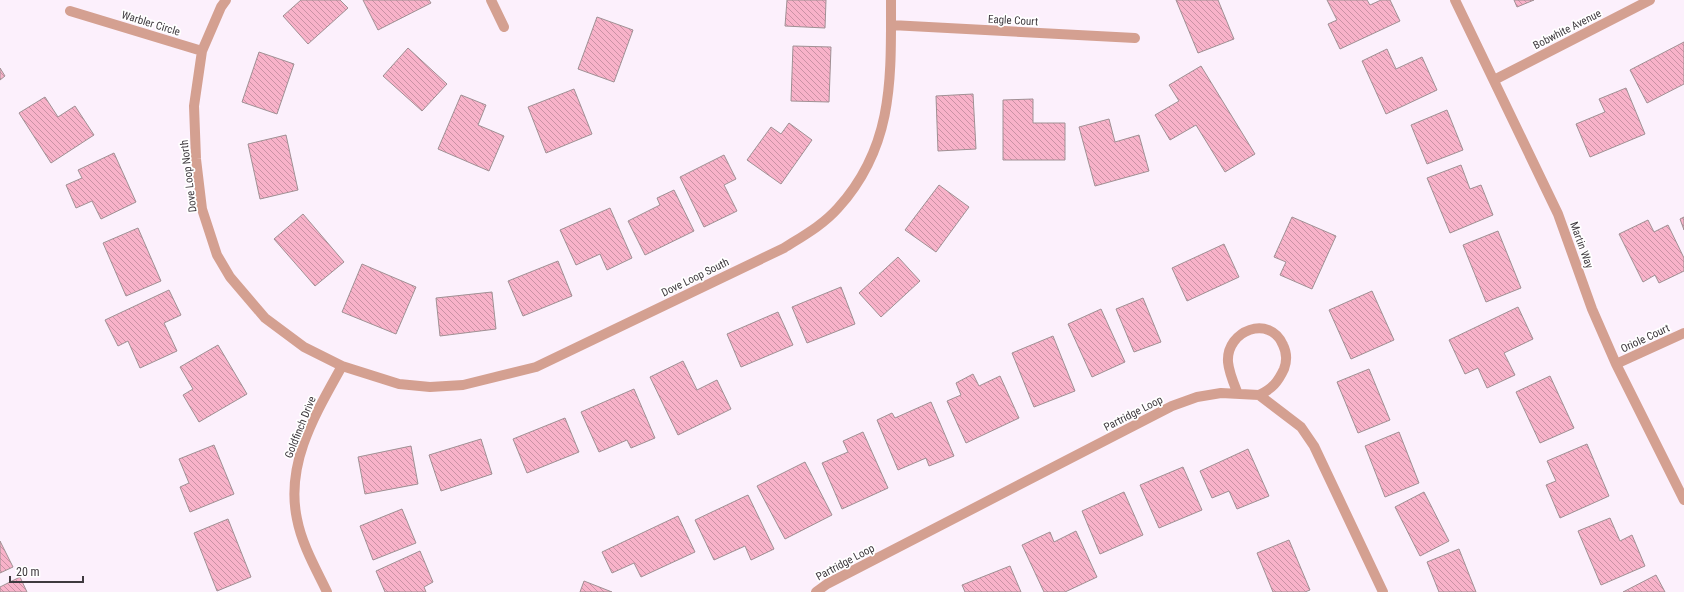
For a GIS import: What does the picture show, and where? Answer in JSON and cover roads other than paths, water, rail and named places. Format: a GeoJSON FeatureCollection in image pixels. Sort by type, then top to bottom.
{"type":"FeatureCollection","features":[{"type":"Feature","properties":{"kind":"street","name":"Dove Loop North"},"geometry":{"type":"LineString","coordinates":[[226,0],[221,7],[202,51],[194,106],[196,159],[202,209],[218,255],[230,277],[265,318],[304,347],[342,366]]}},
{"type":"Feature","properties":{"kind":"street"},"geometry":{"type":"LineString","coordinates":[[491,0],[504,27]]}},
{"type":"Feature","properties":{"kind":"street","name":"Dove Loop South"},"geometry":{"type":"LineString","coordinates":[[342,366],[399,384],[430,387],[463,385],[536,368],[784,248],[813,230],[837,209],[857,184],[873,157],[883,126],[889,94],[891,25],[890,0]]}},
{"type":"Feature","properties":{"kind":"street","name":"Martin Way"},"geometry":{"type":"LineString","coordinates":[[1454,0],[1558,214],[1592,309],[1616,364],[1684,500]]}},
{"type":"Feature","properties":{"kind":"street","name":"Bobwhite Avenue"},"geometry":{"type":"LineString","coordinates":[[1494,80],[1650,0]]}},
{"type":"Feature","properties":{"kind":"street","name":"Warbler Circle"},"geometry":{"type":"LineString","coordinates":[[70,11],[202,51]]}},
{"type":"Feature","properties":{"kind":"street","name":"Eagle Court"},"geometry":{"type":"LineString","coordinates":[[891,25],[1135,38]]}},
{"type":"Feature","properties":{"kind":"street"},"geometry":{"type":"LineString","coordinates":[[1238,394],[1229,369],[1229,352],[1234,340],[1245,331],[1258,327],[1271,330],[1281,339],[1286,352],[1286,365],[1280,378],[1271,389],[1259,395],[1301,427],[1314,446],[1383,592]]}},
{"type":"Feature","properties":{"kind":"street","name":"Oriole Court"},"geometry":{"type":"LineString","coordinates":[[1616,364],[1684,333]]}},
{"type":"Feature","properties":{"kind":"street","name":"Goldfinch Drive"},"geometry":{"type":"LineString","coordinates":[[327,592],[306,549],[297,519],[294,490],[297,460],[318,409],[342,366]]}},
{"type":"Feature","properties":{"kind":"street","name":"Partridge Loop"},"geometry":{"type":"LineString","coordinates":[[816,592],[834,580],[1172,406],[1197,397],[1221,393],[1259,395]]}}]}
